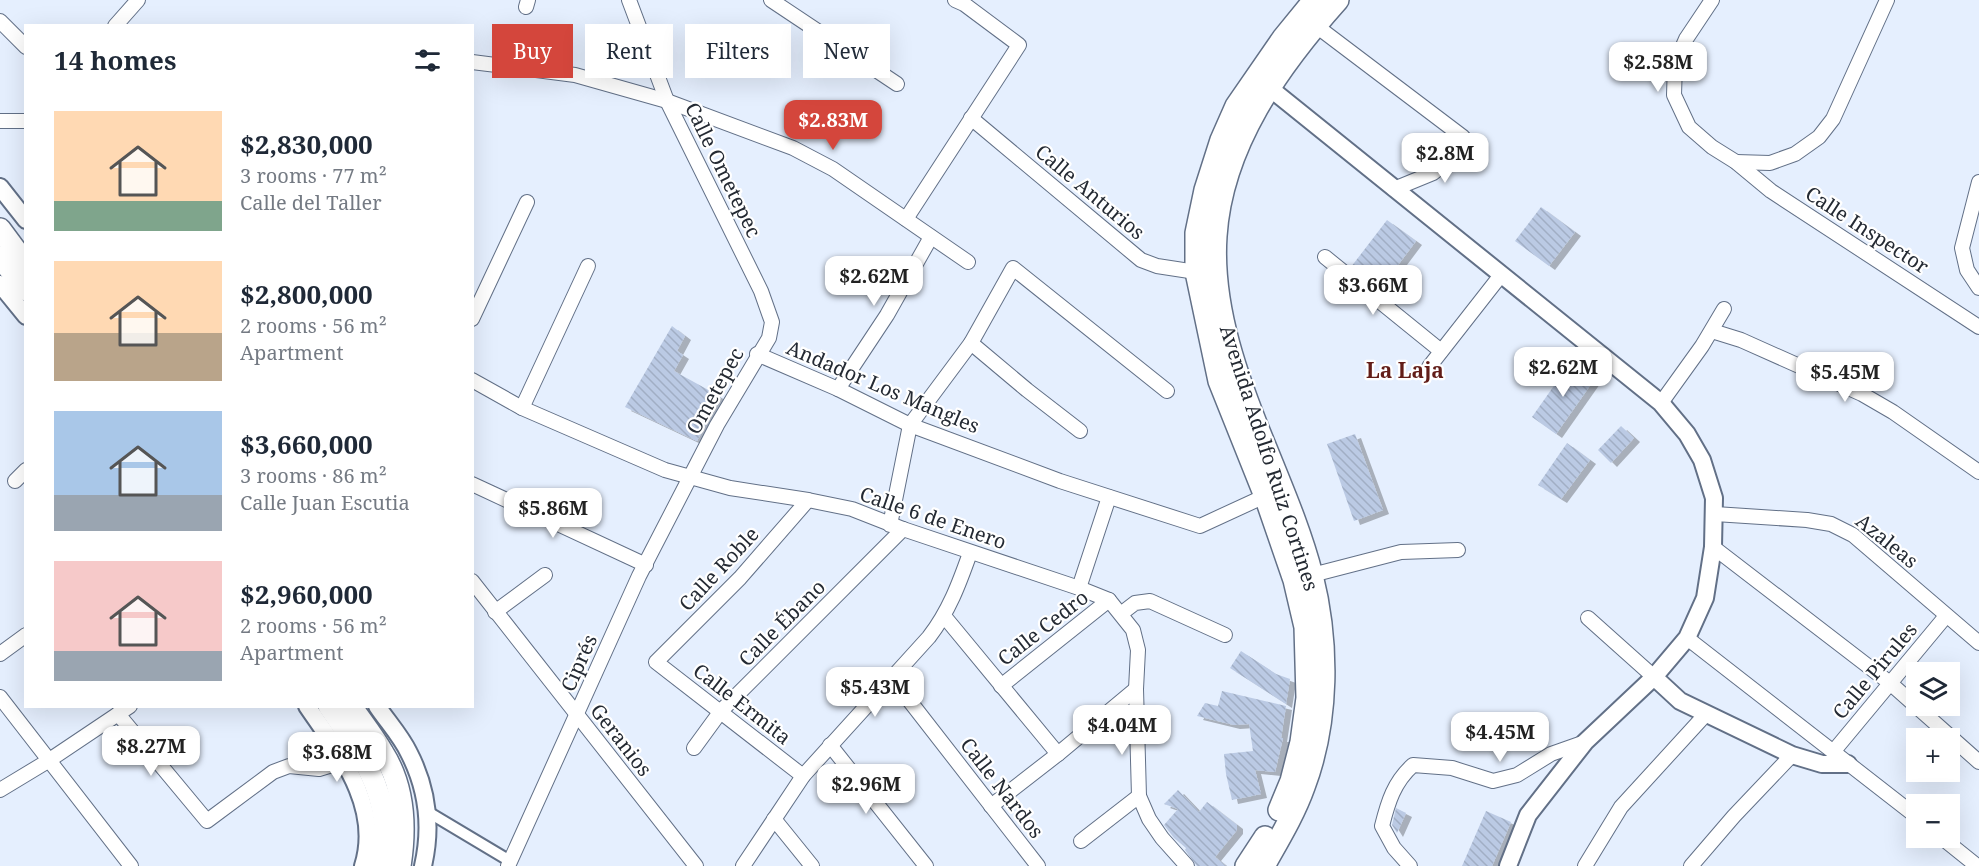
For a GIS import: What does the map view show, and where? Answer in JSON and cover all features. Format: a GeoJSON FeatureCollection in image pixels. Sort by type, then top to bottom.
{"type":"FeatureCollection","features":[{"type":"Feature","properties":{"kind":"main road","name":"Avenida Adolfo Ruiz Cortines"},"geometry":{"type":"LineString","coordinates":[[1264,866],[1284,832],[1304,788],[1317,747],[1324,692],[1322,629],[1312,575],[1290,507],[1246,400],[1221,310],[1215,263],[1216,236],[1219,210],[1232,161],[1263,82],[1283,38],[1314,0]]}},
{"type":"Feature","properties":{"kind":"main road","name":"Avenida Adolfo Ruiz Cortines"},"geometry":{"type":"LineString","coordinates":[[1246,866],[1274,823],[1291,781],[1301,742],[1307,698],[1305,627],[1294,580],[1265,496],[1219,381],[1196,272],[1196,233],[1208,180],[1221,140],[1236,106],[1263,82],[1338,0]]}},
{"type":"Feature","properties":{"kind":"main road"},"geometry":{"type":"LineString","coordinates":[[0,229],[24,261]]}},
{"type":"Feature","properties":{"kind":"main road"},"geometry":{"type":"LineString","coordinates":[[0,257],[24,287]]}},
{"type":"Feature","properties":{"kind":"main road"},"geometry":{"type":"LineString","coordinates":[[330,708],[363,756],[379,791],[385,826],[381,866]]}},
{"type":"Feature","properties":{"kind":"main road"},"geometry":{"type":"LineString","coordinates":[[352,708],[384,754],[399,788],[403,827],[400,866]]}},
{"type":"Feature","properties":{"kind":"street"},"geometry":{"type":"LineString","coordinates":[[117,24],[138,0]]}},
{"type":"Feature","properties":{"kind":"street","name":"Calle Ometepec"},"geometry":{"type":"LineString","coordinates":[[629,0],[667,101],[761,291],[772,322]]}},
{"type":"Feature","properties":{"kind":"street"},"geometry":{"type":"LineString","coordinates":[[771,0],[897,84]]}},
{"type":"Feature","properties":{"kind":"street"},"geometry":{"type":"LineString","coordinates":[[906,219],[1019,45],[964,4],[955,0]]}},
{"type":"Feature","properties":{"kind":"street","name":"Calle Inspector"},"geometry":{"type":"LineString","coordinates":[[1712,0],[1686,39],[1675,64],[1674,95],[1689,127],[1771,191],[1979,327]]}},
{"type":"Feature","properties":{"kind":"street"},"geometry":{"type":"LineString","coordinates":[[1736,162],[1770,163],[1794,154],[1819,136],[1833,119],[1887,0]]}},
{"type":"Feature","properties":{"kind":"street"},"geometry":{"type":"LineString","coordinates":[[0,21],[24,44]]}},
{"type":"Feature","properties":{"kind":"street"},"geometry":{"type":"LineString","coordinates":[[1315,25],[1463,137],[1443,165],[1433,173],[1394,189]]}},
{"type":"Feature","properties":{"kind":"street"},"geometry":{"type":"LineString","coordinates":[[474,62],[574,75],[667,101],[793,148],[833,169],[968,262]]}},
{"type":"Feature","properties":{"kind":"street"},"geometry":{"type":"LineString","coordinates":[[1263,82],[1661,403],[1687,434],[1702,460],[1714,498],[1713,547],[1705,598],[1687,638],[1654,677],[1585,742],[1528,815],[1509,866]]}},
{"type":"Feature","properties":{"kind":"street","name":"Calle Anturios"},"geometry":{"type":"LineString","coordinates":[[971,118],[1141,260],[1157,266],[1196,272]]}},
{"type":"Feature","properties":{"kind":"street"},"geometry":{"type":"LineString","coordinates":[[0,121],[24,121]]}},
{"type":"Feature","properties":{"kind":"street"},"geometry":{"type":"LineString","coordinates":[[1979,182],[1962,248],[1967,270],[1979,288]]}},
{"type":"Feature","properties":{"kind":"street"},"geometry":{"type":"LineString","coordinates":[[0,187],[24,217]]}},
{"type":"Feature","properties":{"kind":"street"},"geometry":{"type":"LineString","coordinates":[[474,315],[527,202]]}},
{"type":"Feature","properties":{"kind":"street"},"geometry":{"type":"LineString","coordinates":[[838,389],[887,315],[931,237]]}},
{"type":"Feature","properties":{"kind":"street"},"geometry":{"type":"LineString","coordinates":[[1325,257],[1441,351]]}},
{"type":"Feature","properties":{"kind":"street"},"geometry":{"type":"LineString","coordinates":[[522,408],[588,266]]}},
{"type":"Feature","properties":{"kind":"street"},"geometry":{"type":"LineString","coordinates":[[896,527],[910,425],[972,343],[1013,268],[1167,391]]}},
{"type":"Feature","properties":{"kind":"street"},"geometry":{"type":"LineString","coordinates":[[1429,367],[1501,275]]}},
{"type":"Feature","properties":{"kind":"street"},"geometry":{"type":"LineString","coordinates":[[0,284],[24,314]]}},
{"type":"Feature","properties":{"kind":"street"},"geometry":{"type":"LineString","coordinates":[[1661,403],[1724,309]]}},
{"type":"Feature","properties":{"kind":"street","name":"Ometepec"},"geometry":{"type":"LineString","coordinates":[[690,478],[757,354],[769,338],[772,322]]}},
{"type":"Feature","properties":{"kind":"street"},"geometry":{"type":"LineString","coordinates":[[1712,330],[1741,340],[1862,394],[1893,412],[1979,472]]}},
{"type":"Feature","properties":{"kind":"street"},"geometry":{"type":"LineString","coordinates":[[972,343],[1080,431]]}},
{"type":"Feature","properties":{"kind":"street","name":"Andador Los Mangles"},"geometry":{"type":"LineString","coordinates":[[757,354],[838,389],[910,425],[1060,481],[1200,526],[1265,496]]}},
{"type":"Feature","properties":{"kind":"street","name":"Calle 6 de Enero"},"geometry":{"type":"LineString","coordinates":[[474,381],[522,408],[665,470],[730,488],[852,509],[896,527],[1109,600],[1122,613],[1133,630],[1138,650],[1136,689],[1140,796],[1149,819],[1162,838],[1187,866]]}},
{"type":"Feature","properties":{"kind":"street"},"geometry":{"type":"LineString","coordinates":[[15,482],[24,472]]}},
{"type":"Feature","properties":{"kind":"street","name":"Ciprés"},"geometry":{"type":"LineString","coordinates":[[509,864],[646,565],[690,478]]}},
{"type":"Feature","properties":{"kind":"street"},"geometry":{"type":"LineString","coordinates":[[474,485],[646,565]]}},
{"type":"Feature","properties":{"kind":"street","name":"Calle Cedro"},"geometry":{"type":"LineString","coordinates":[[1079,588],[1109,497]]}},
{"type":"Feature","properties":{"kind":"street","name":"Calle Roble"},"geometry":{"type":"LineString","coordinates":[[656,662],[740,578],[808,500]]}},
{"type":"Feature","properties":{"kind":"street","name":"Azaleas"},"geometry":{"type":"LineString","coordinates":[[1715,514],[1807,520],[1832,524],[1853,535],[1979,643]]}},
{"type":"Feature","properties":{"kind":"street","name":"Calle Ébano"},"geometry":{"type":"LineString","coordinates":[[694,748],[721,711],[896,527]]}},
{"type":"Feature","properties":{"kind":"street"},"geometry":{"type":"LineString","coordinates":[[1713,547],[1890,683],[1979,762]]}},
{"type":"Feature","properties":{"kind":"street"},"geometry":{"type":"LineString","coordinates":[[1312,575],[1401,552],[1458,550]]}},
{"type":"Feature","properties":{"kind":"street"},"geometry":{"type":"LineString","coordinates":[[743,866],[803,776],[929,637],[954,597],[970,553]]}},
{"type":"Feature","properties":{"kind":"street"},"geometry":{"type":"LineString","coordinates":[[495,612],[545,575]]}},
{"type":"Feature","properties":{"kind":"street","name":"Geranios"},"geometry":{"type":"LineString","coordinates":[[474,584],[696,866]]}},
{"type":"Feature","properties":{"kind":"street","name":"Calle Cedro"},"geometry":{"type":"LineString","coordinates":[[1001,686],[1109,600]]}},
{"type":"Feature","properties":{"kind":"street"},"geometry":{"type":"LineString","coordinates":[[1122,613],[1135,603],[1150,601],[1225,635]]}},
{"type":"Feature","properties":{"kind":"street"},"geometry":{"type":"LineString","coordinates":[[944,616],[1058,754]]}},
{"type":"Feature","properties":{"kind":"street","name":"Calle Pirules"},"geometry":{"type":"LineString","coordinates":[[1833,752],[1946,616]]}},
{"type":"Feature","properties":{"kind":"street"},"geometry":{"type":"LineString","coordinates":[[1588,618],[1680,701],[1792,755],[1822,764],[1848,764]]}},
{"type":"Feature","properties":{"kind":"street"},"geometry":{"type":"LineString","coordinates":[[0,654],[24,636]]}},
{"type":"Feature","properties":{"kind":"street"},"geometry":{"type":"LineString","coordinates":[[1687,638],[1906,809]]}},
{"type":"Feature","properties":{"kind":"street","name":"Calle Ermita"},"geometry":{"type":"LineString","coordinates":[[656,662],[803,776]]}},
{"type":"Feature","properties":{"kind":"street","name":"Calle Nardos"},"geometry":{"type":"LineString","coordinates":[[891,677],[1038,866]]}},
{"type":"Feature","properties":{"kind":"street"},"geometry":{"type":"LineString","coordinates":[[991,806],[1136,689]]}},
{"type":"Feature","properties":{"kind":"street"},"geometry":{"type":"LineString","coordinates":[[0,697],[131,866]]}},
{"type":"Feature","properties":{"kind":"street"},"geometry":{"type":"LineString","coordinates":[[308,708],[345,761],[362,796],[367,827],[363,866]]}},
{"type":"Feature","properties":{"kind":"street"},"geometry":{"type":"LineString","coordinates":[[378,708],[408,751],[422,784],[428,812],[423,866]]}},
{"type":"Feature","properties":{"kind":"street"},"geometry":{"type":"LineString","coordinates":[[0,790],[124,710],[207,821],[273,772],[289,766],[320,769],[345,761]]}},
{"type":"Feature","properties":{"kind":"street"},"geometry":{"type":"LineString","coordinates":[[1585,866],[1621,807],[1706,714]]}},
{"type":"Feature","properties":{"kind":"street"},"geometry":{"type":"LineString","coordinates":[[1410,866],[1394,848],[1382,826],[1389,798],[1402,774],[1413,765],[1452,768],[1493,781],[1517,775],[1551,754],[1585,742]]}},
{"type":"Feature","properties":{"kind":"street"},"geometry":{"type":"LineString","coordinates":[[830,745],[926,866]]}},
{"type":"Feature","properties":{"kind":"street"},"geometry":{"type":"LineString","coordinates":[[1691,866],[1734,816],[1792,755]]}},
{"type":"Feature","properties":{"kind":"street"},"geometry":{"type":"LineString","coordinates":[[1081,841],[1140,796]]}},
{"type":"Feature","properties":{"kind":"street"},"geometry":{"type":"LineString","coordinates":[[428,812],[509,864]]}},
{"type":"Feature","properties":{"kind":"street"},"geometry":{"type":"LineString","coordinates":[[774,819],[812,866]]}},
{"type":"Feature","properties":{"kind":"street"},"geometry":{"type":"LineString","coordinates":[[1955,848],[1977,866]]}},
{"type":"Feature","properties":{"kind":"building"},"geometry":{"type":"Polygon","coordinates":[[[1541,207],[1575,232],[1549,266],[1515,241],[1541,207]]]}},
{"type":"Feature","properties":{"kind":"building"},"geometry":{"type":"Polygon","coordinates":[[[1387,220],[1416,241],[1392,273],[1397,276],[1384,293],[1351,267],[1387,220]]]}},
{"type":"Feature","properties":{"kind":"building"},"geometry":{"type":"Polygon","coordinates":[[[672,326],[685,336],[677,351],[683,355],[674,371],[721,397],[697,441],[625,407],[672,326]]]}},
{"type":"Feature","properties":{"kind":"building"},"geometry":{"type":"Polygon","coordinates":[[[1570,363],[1594,380],[1556,434],[1532,417],[1570,363]]]}},
{"type":"Feature","properties":{"kind":"building"},"geometry":{"type":"Polygon","coordinates":[[[1621,426],[1634,438],[1611,463],[1598,450],[1621,426]]]}},
{"type":"Feature","properties":{"kind":"building"},"geometry":{"type":"Polygon","coordinates":[[[1355,434],[1383,510],[1354,521],[1327,444],[1355,434]]]}},
{"type":"Feature","properties":{"kind":"building"},"geometry":{"type":"Polygon","coordinates":[[[1567,443],[1590,460],[1561,499],[1538,485],[1567,443]]]}},
{"type":"Feature","properties":{"kind":"building"},"geometry":{"type":"Polygon","coordinates":[[[1241,651],[1276,674],[1290,679],[1286,704],[1230,668],[1241,651]]]}},
{"type":"Feature","properties":{"kind":"building"},"geometry":{"type":"Polygon","coordinates":[[[1222,691],[1286,706],[1281,738],[1283,738],[1275,772],[1255,770],[1261,794],[1232,800],[1226,774],[1224,754],[1253,751],[1249,724],[1234,725],[1197,716],[1205,703],[1218,706],[1222,691]]]}},
{"type":"Feature","properties":{"kind":"building"},"geometry":{"type":"Polygon","coordinates":[[[1178,790],[1199,812],[1207,802],[1237,825],[1237,830],[1215,857],[1226,866],[1197,866],[1185,850],[1186,848],[1164,825],[1178,809],[1164,804],[1178,790]]]}},
{"type":"Feature","properties":{"kind":"building"},"geometry":{"type":"Polygon","coordinates":[[[1396,808],[1406,813],[1397,833],[1392,825],[1396,808]]]}},
{"type":"Feature","properties":{"kind":"building"},"geometry":{"type":"Polygon","coordinates":[[[1486,811],[1511,822],[1492,866],[1462,866],[1486,811]]]}},
{"type":"Feature","properties":{"kind":"district","name":"La Laja"},"geometry":{"type":"Point","coordinates":[1405,371]}}]}
